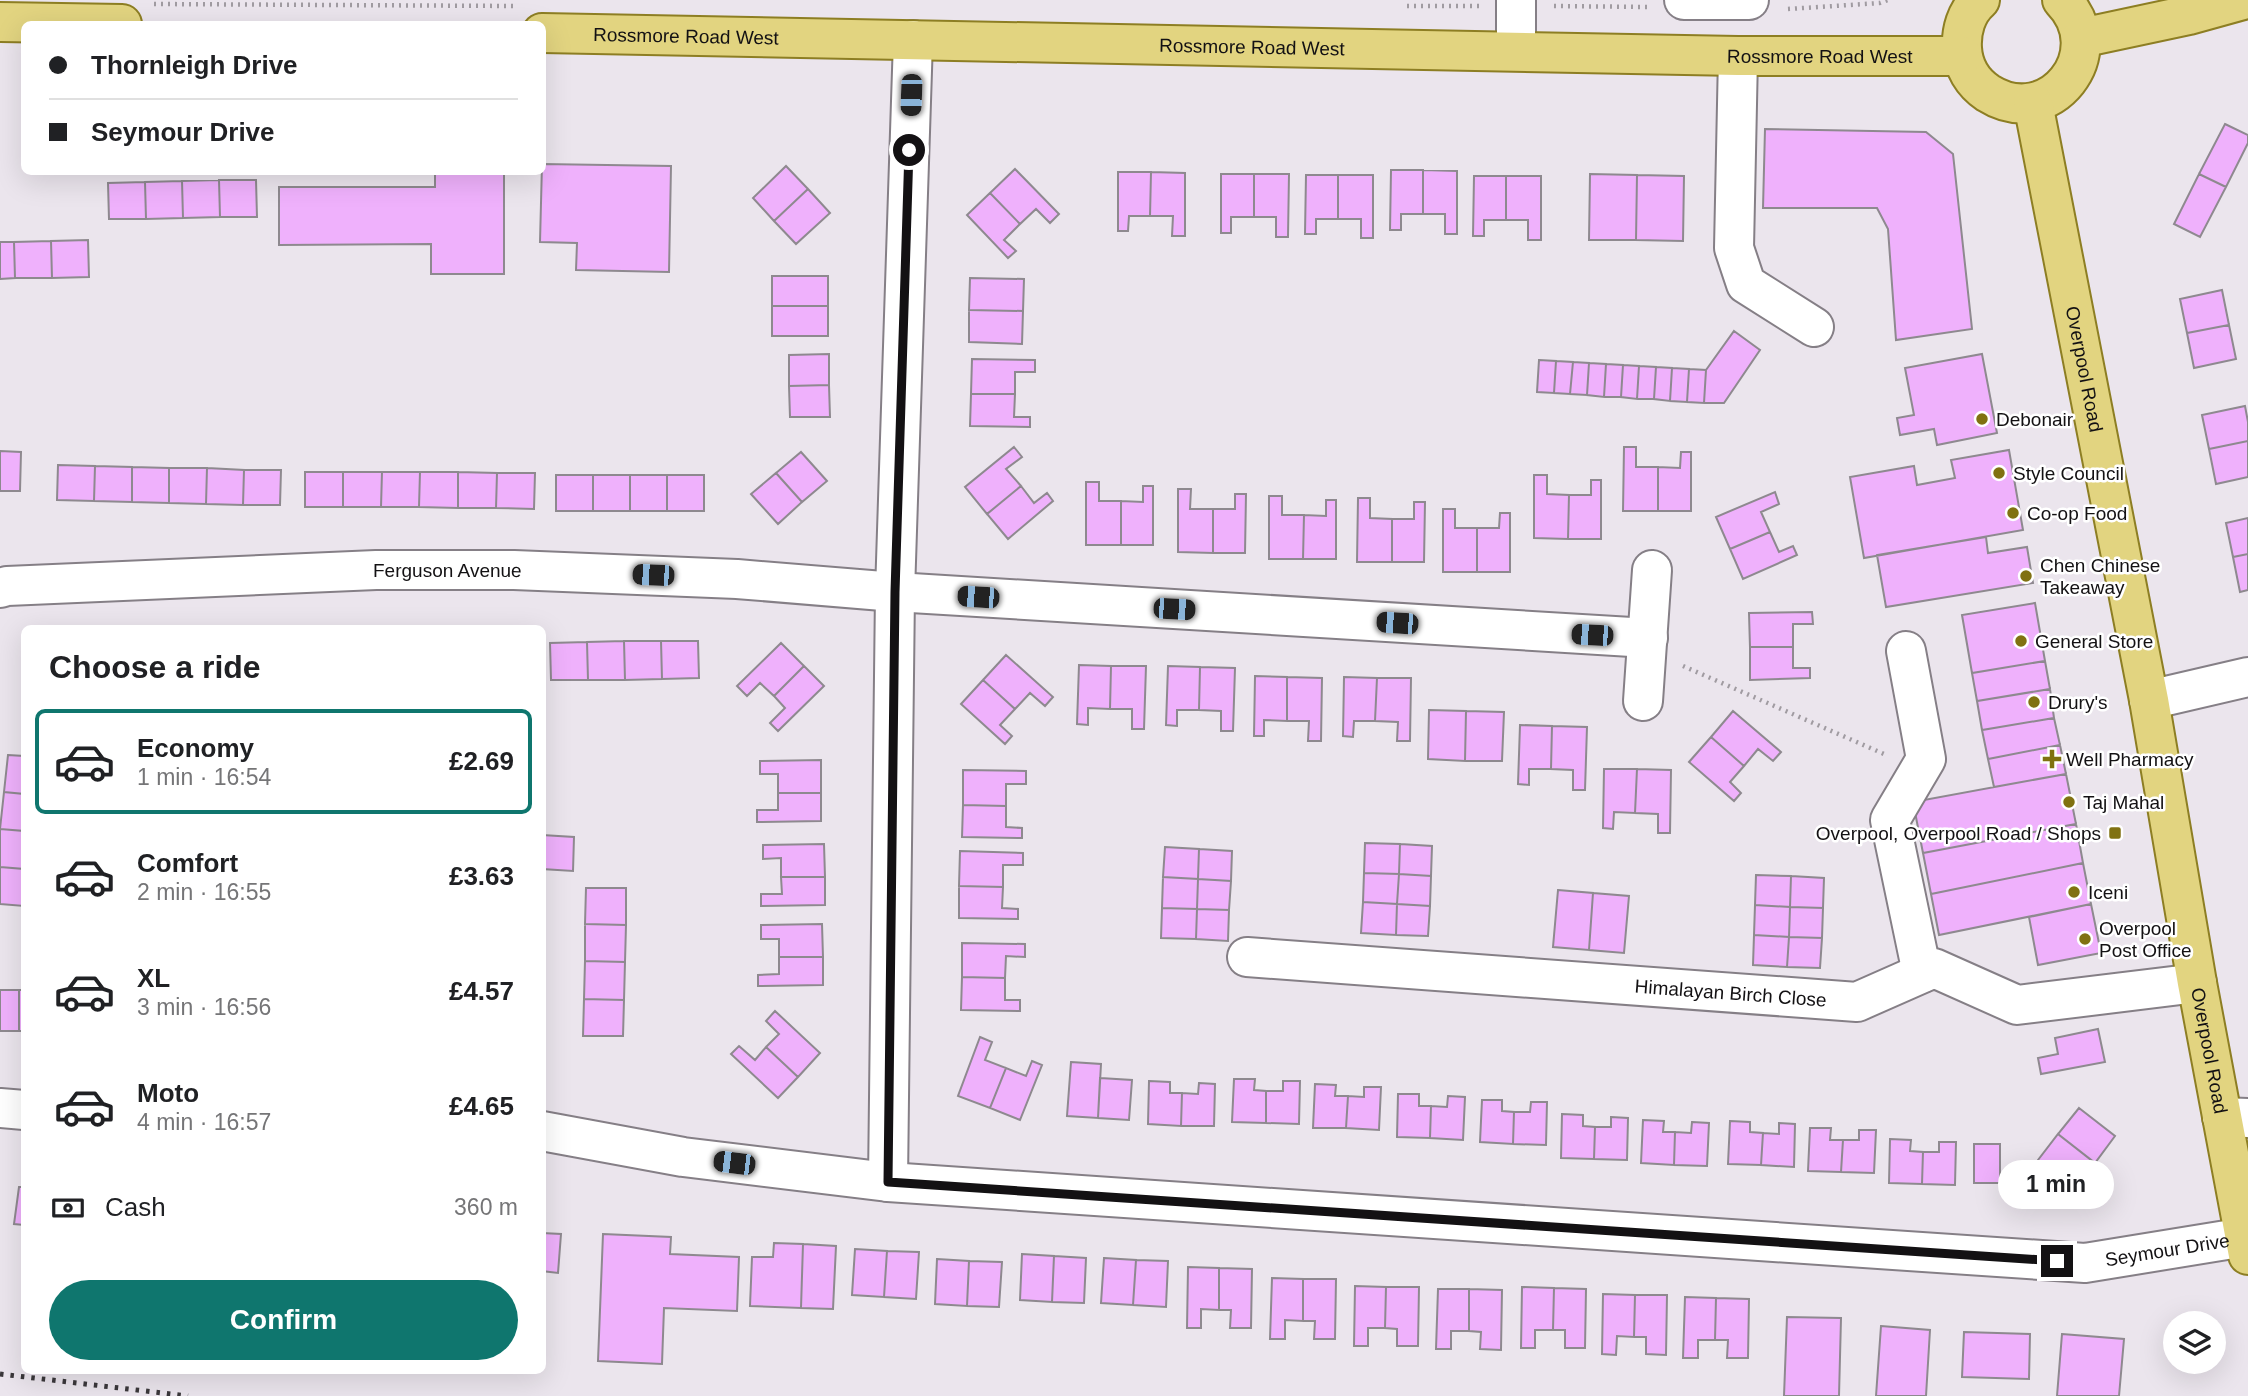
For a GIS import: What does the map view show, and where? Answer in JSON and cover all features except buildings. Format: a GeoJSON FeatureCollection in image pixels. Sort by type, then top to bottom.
{"type":"FeatureCollection","features":[{"type":"Feature","properties":{"kind":"main road"},"geometry":{"type":"LineString","coordinates":[[1980,0],[1966,19],[1961,38],[1962,56],[1969,74],[1981,88],[1996,98],[2014,103],[2033,103],[2050,97],[2064,87],[2074,72],[2080,56],[2081,38],[2078,22],[2062,0]]}},
{"type":"Feature","properties":{"kind":"main road"},"geometry":{"type":"LineString","coordinates":[[2081,38],[2189,15],[2243,0]]}},
{"type":"Feature","properties":{"kind":"main road"},"geometry":{"type":"LineString","coordinates":[[0,22],[21,22]]}},
{"type":"Feature","properties":{"kind":"main road","name":"Rossmore Road West"},"geometry":{"type":"LineString","coordinates":[[546,33],[1738,56],[1962,56]]}},
{"type":"Feature","properties":{"kind":"main road","name":"Overpool Road"},"geometry":{"type":"LineString","coordinates":[[2033,103],[2149,700],[2197,983],[2235,1118],[2247,1246]]}},
{"type":"Feature","properties":{"kind":"street"},"geometry":{"type":"LineString","coordinates":[[1516,0],[1516,51]]}},
{"type":"Feature","properties":{"kind":"street"},"geometry":{"type":"LineString","coordinates":[[1684,0],[1749,0]]}},
{"type":"Feature","properties":{"kind":"street"},"geometry":{"type":"LineString","coordinates":[[888,1182],[895,592],[913,40]]}},
{"type":"Feature","properties":{"kind":"street"},"geometry":{"type":"LineString","coordinates":[[1738,56],[1734,248],[1746,284],[1814,327]]}},
{"type":"Feature","properties":{"kind":"street","name":"Ferguson Avenue"},"geometry":{"type":"LineString","coordinates":[[0,588],[376,570],[514,570],[737,579],[1648,644]]}},
{"type":"Feature","properties":{"kind":"street"},"geometry":{"type":"LineString","coordinates":[[1643,701],[1652,570]]}},
{"type":"Feature","properties":{"kind":"street"},"geometry":{"type":"LineString","coordinates":[[1906,651],[1926,760],[1890,820],[1922,973],[1934,968],[2017,1005],[2197,983]]}},
{"type":"Feature","properties":{"kind":"street"},"geometry":{"type":"LineString","coordinates":[[2149,700],[2248,677]]}},
{"type":"Feature","properties":{"kind":"street","name":"Himalayan Birch Close"},"geometry":{"type":"LineString","coordinates":[[1247,957],[1857,1002],[1922,973]]}},
{"type":"Feature","properties":{"kind":"street"},"geometry":{"type":"LineString","coordinates":[[0,1108],[21,1110]]}},
{"type":"Feature","properties":{"kind":"street","name":"Seymour Drive"},"geometry":{"type":"LineString","coordinates":[[546,1133],[683,1157],[888,1182],[2085,1263],[2247,1246]]}},
{"type":"Feature","properties":{"kind":"path"},"geometry":{"type":"LineString","coordinates":[[1648,644],[1920,769]]}},
{"type":"Feature","properties":{"kind":"railway"},"geometry":{"type":"LineString","coordinates":[[0,1374],[188,1396]]}},
{"type":"Feature","properties":{"kind":"place","name":"Debonair"},"geometry":{"type":"Point","coordinates":[1982,419]}},
{"type":"Feature","properties":{"kind":"place","name":"Style Council"},"geometry":{"type":"Point","coordinates":[1999,473]}},
{"type":"Feature","properties":{"kind":"place","name":"Co-op Food"},"geometry":{"type":"Point","coordinates":[2013,513]}},
{"type":"Feature","properties":{"kind":"place","name":"Chen Chinese Takeaway"},"geometry":{"type":"Point","coordinates":[2026,576]}},
{"type":"Feature","properties":{"kind":"place","name":"General Store"},"geometry":{"type":"Point","coordinates":[2021,641]}},
{"type":"Feature","properties":{"kind":"place","name":"Drury's"},"geometry":{"type":"Point","coordinates":[2034,702]}},
{"type":"Feature","properties":{"kind":"place","name":"Well Pharmacy"},"geometry":{"type":"Point","coordinates":[2052,759]}},
{"type":"Feature","properties":{"kind":"place","name":"Taj Mahal"},"geometry":{"type":"Point","coordinates":[2069,802]}},
{"type":"Feature","properties":{"kind":"place","name":"Overpool, Overpool Road / Shops"},"geometry":{"type":"Point","coordinates":[2115,833]}},
{"type":"Feature","properties":{"kind":"place","name":"Iceni"},"geometry":{"type":"Point","coordinates":[2074,892]}},
{"type":"Feature","properties":{"kind":"place","name":"Overpool Post Office"},"geometry":{"type":"Point","coordinates":[2085,939]}},
{"type":"Feature","properties":{"kind":"route"},"geometry":{"type":"LineString","coordinates":[[909,150],[895,592],[888,1182],[2057,1261]]}}]}
